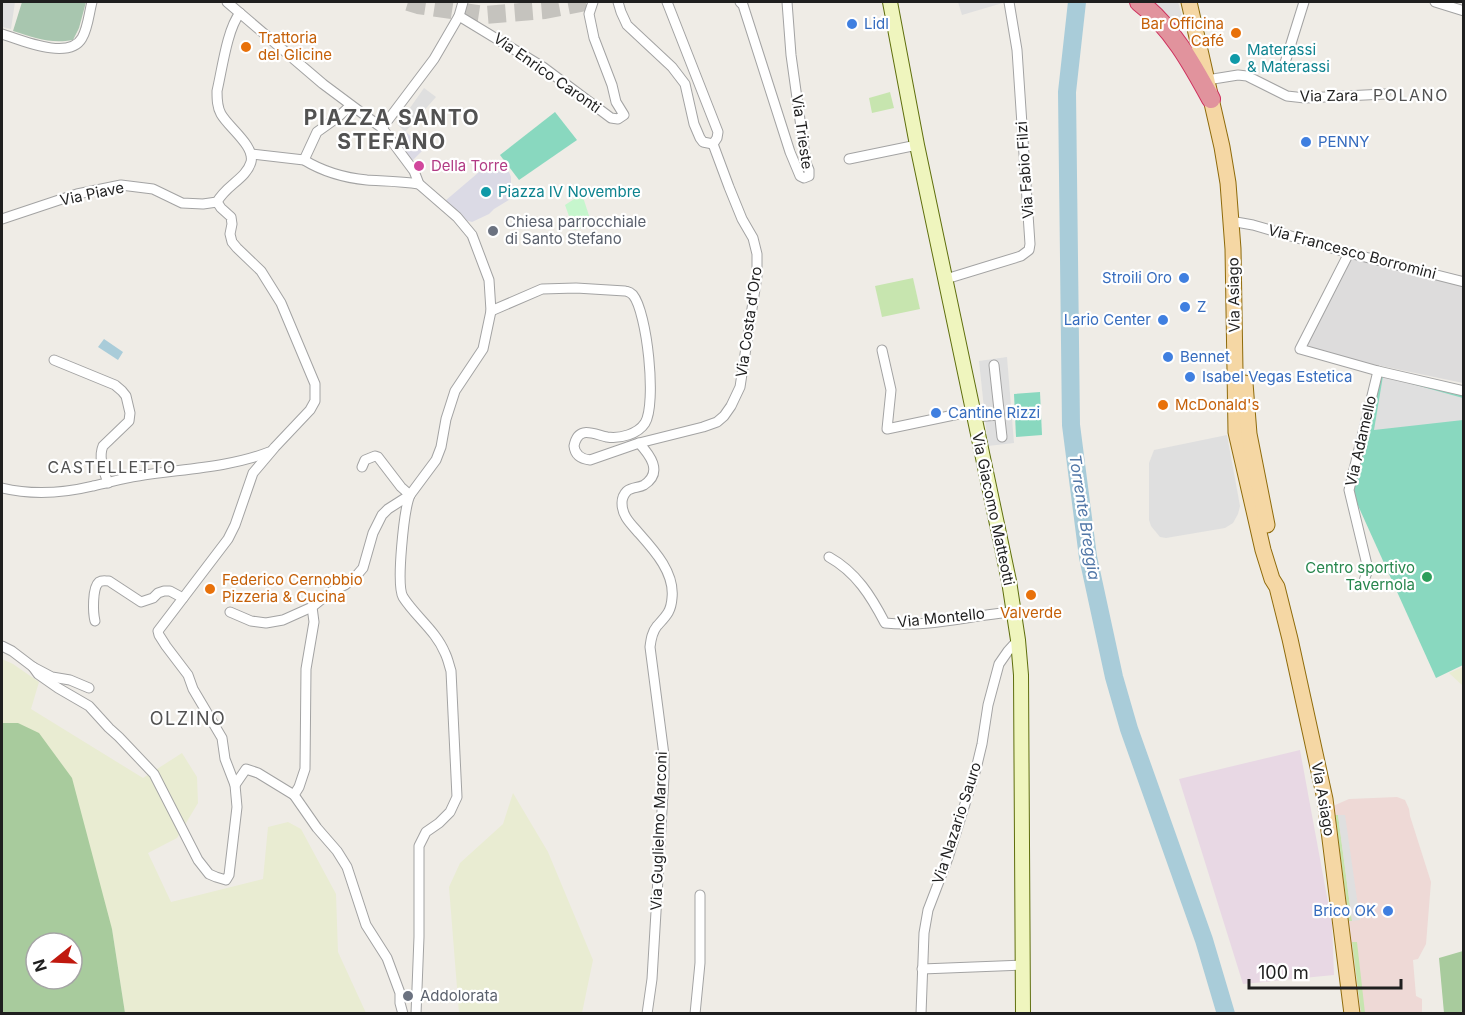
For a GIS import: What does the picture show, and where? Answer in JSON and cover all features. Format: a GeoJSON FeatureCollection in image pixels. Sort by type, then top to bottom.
{"type":"FeatureCollection","features":[{"type":"Feature","properties":{"kind":"highway"},"geometry":{"type":"LineString","coordinates":[[1139,2],[1169,30],[1211,99]]}},
{"type":"Feature","properties":{"kind":"main road","name":"Via Asiago"},"geometry":{"type":"LineString","coordinates":[[1189,2],[1230,142],[1237,182],[1236,219],[1249,434],[1278,578],[1277,587],[1325,799],[1352,1014]]}},
{"type":"Feature","properties":{"kind":"main road","name":"Via Asiago"},"geometry":{"type":"LineString","coordinates":[[1199,2],[1211,79],[1211,99],[1236,219]]}},
{"type":"Feature","properties":{"kind":"street"},"geometry":{"type":"LineString","coordinates":[[2,34],[51,49],[65,49],[77,44],[83,37],[92,2]]}},
{"type":"Feature","properties":{"kind":"street"},"geometry":{"type":"LineString","coordinates":[[228,2],[350,106],[382,128],[414,171],[419,184],[457,217],[472,235],[489,280],[491,311],[483,349],[455,391],[436,460],[410,495],[399,574],[401,594],[445,651],[451,671],[457,796],[450,812],[439,824],[426,832],[419,846],[416,1014]]}},
{"type":"Feature","properties":{"kind":"street"},"geometry":{"type":"LineString","coordinates":[[382,128],[434,59],[459,16],[463,2]]}},
{"type":"Feature","properties":{"kind":"street","name":"Via Enrico Caronti"},"geometry":{"type":"LineString","coordinates":[[459,16],[543,67],[611,118],[618,119],[624,115],[616,102],[594,38],[590,14],[593,2]]}},
{"type":"Feature","properties":{"kind":"street"},"geometry":{"type":"LineString","coordinates":[[618,2],[627,25],[672,67],[685,84],[694,124],[700,138],[703,142],[713,144],[718,132],[667,2]]}},
{"type":"Feature","properties":{"kind":"street","name":"Via Trieste"},"geometry":{"type":"LineString","coordinates":[[740,2],[743,5],[790,152],[800,176],[804,178],[809,176],[791,55],[787,2]]}},
{"type":"Feature","properties":{"kind":"street","name":"Via Fabio Filzi"},"geometry":{"type":"LineString","coordinates":[[946,279],[1021,256],[1029,250],[1017,50],[1009,2]]}},
{"type":"Feature","properties":{"kind":"street"},"geometry":{"type":"LineString","coordinates":[[1284,66],[1304,2]]}},
{"type":"Feature","properties":{"kind":"street"},"geometry":{"type":"LineString","coordinates":[[1436,2],[1464,11]]}},
{"type":"Feature","properties":{"kind":"street","name":"Via Giacomo Matteotti"},"geometry":{"type":"LineString","coordinates":[[892,5],[918,145],[1009,581],[1018,640],[1021,675],[1023,1014]]}},
{"type":"Feature","properties":{"kind":"street"},"geometry":{"type":"LineString","coordinates":[[33,667],[38,674],[58,688],[89,706],[154,774],[198,860],[209,874],[226,880],[229,875],[236,819],[235,785],[225,759],[222,738],[192,689],[188,675],[159,636],[158,631],[228,539],[253,473],[310,410],[315,401],[315,384],[281,303],[261,271],[232,242],[231,217],[217,202],[226,189],[242,177],[251,162],[251,154],[247,145],[221,114],[217,99],[228,42],[240,13]]}},
{"type":"Feature","properties":{"kind":"street","name":"Via Zara"},"geometry":{"type":"LineString","coordinates":[[1211,79],[1247,76],[1287,96],[1305,98],[1385,94]]}},
{"type":"Feature","properties":{"kind":"street"},"geometry":{"type":"LineString","coordinates":[[304,160],[317,132],[350,106]]}},
{"type":"Feature","properties":{"kind":"street","name":"Via Costa d'Oro"},"geometry":{"type":"LineString","coordinates":[[491,311],[542,289],[576,288],[630,292],[635,299],[644,329],[651,374],[649,411],[645,423],[638,430],[625,436],[610,437],[589,432],[577,438],[574,446],[578,456],[583,460],[590,460],[639,442],[717,422],[724,416],[740,387],[757,276],[757,254],[753,238],[742,219],[713,144]]}},
{"type":"Feature","properties":{"kind":"street"},"geometry":{"type":"LineString","coordinates":[[849,159],[918,145]]}},
{"type":"Feature","properties":{"kind":"street"},"geometry":{"type":"LineString","coordinates":[[251,154],[304,160],[312,165],[365,180],[419,184]]}},
{"type":"Feature","properties":{"kind":"street","name":"Via Piave"},"geometry":{"type":"LineString","coordinates":[[2,219],[77,194],[121,185],[153,189],[182,202],[203,204],[217,202]]}},
{"type":"Feature","properties":{"kind":"street","name":"Via Francesco Borromini"},"geometry":{"type":"LineString","coordinates":[[1236,219],[1350,253],[1464,282]]}},
{"type":"Feature","properties":{"kind":"street"},"geometry":{"type":"LineString","coordinates":[[1350,253],[1300,349],[1378,371],[1464,391]]}},
{"type":"Feature","properties":{"kind":"street"},"geometry":{"type":"LineString","coordinates":[[882,350],[891,390],[887,429],[974,414],[999,415]]}},
{"type":"Feature","properties":{"kind":"street"},"geometry":{"type":"LineString","coordinates":[[54,360],[115,385],[126,396],[130,413],[129,421],[103,446],[101,451],[108,483]]}},
{"type":"Feature","properties":{"kind":"street"},"geometry":{"type":"LineString","coordinates":[[994,365],[1002,437]]}},
{"type":"Feature","properties":{"kind":"street","name":"Via Adamello"},"geometry":{"type":"LineString","coordinates":[[1364,581],[1368,569],[1348,490],[1378,371]]}},
{"type":"Feature","properties":{"kind":"street","name":"Via Guglielmo Marconi"},"geometry":{"type":"LineString","coordinates":[[639,442],[650,456],[654,471],[645,484],[626,492],[622,497],[622,505],[628,523],[666,568],[671,581],[673,597],[670,610],[652,636],[650,647],[664,755],[664,777],[653,969],[647,1014]]}},
{"type":"Feature","properties":{"kind":"street"},"geometry":{"type":"LineString","coordinates":[[2,488],[52,492],[135,476],[249,460],[271,452]]}},
{"type":"Feature","properties":{"kind":"street"},"geometry":{"type":"LineString","coordinates":[[362,467],[366,460],[378,457],[410,495]]}},
{"type":"Feature","properties":{"kind":"street"},"geometry":{"type":"LineString","coordinates":[[230,612],[251,621],[266,623],[283,620],[312,607],[357,575],[363,568],[373,533],[382,515],[410,495]]}},
{"type":"Feature","properties":{"kind":"street","name":"Via Montello"},"geometry":{"type":"LineString","coordinates":[[830,556],[841,563],[867,590],[885,623],[928,623],[1013,612]]}},
{"type":"Feature","properties":{"kind":"street"},"geometry":{"type":"LineString","coordinates":[[95,621],[93,610],[96,587],[103,580],[109,581],[141,602],[164,591],[170,591],[183,598]]}},
{"type":"Feature","properties":{"kind":"street"},"geometry":{"type":"LineString","coordinates":[[294,795],[299,788],[305,769],[306,669],[314,622],[312,607]]}},
{"type":"Feature","properties":{"kind":"street","name":"Via Nazario Sauro"},"geometry":{"type":"LineString","coordinates":[[921,1014],[924,933],[928,910],[948,858],[975,769],[999,664],[1018,640]]}},
{"type":"Feature","properties":{"kind":"street"},"geometry":{"type":"LineString","coordinates":[[2,646],[52,677],[70,680],[89,688]]}},
{"type":"Feature","properties":{"kind":"street"},"geometry":{"type":"LineString","coordinates":[[235,785],[246,769],[258,773],[294,795],[336,851],[347,867],[366,925],[387,957],[400,993],[403,1014]]}},
{"type":"Feature","properties":{"kind":"street"},"geometry":{"type":"LineString","coordinates":[[695,1014],[700,963],[700,895]]}},
{"type":"Feature","properties":{"kind":"street"},"geometry":{"type":"LineString","coordinates":[[922,969],[1022,965]]}},
{"type":"Feature","properties":{"kind":"shaded area"},"geometry":{"type":"Polygon","coordinates":[[[2,2],[15,2],[11,29],[2,27],[2,2]]]}},
{"type":"Feature","properties":{"kind":"shaded area"},"geometry":{"type":"Polygon","coordinates":[[[958,2],[1006,2],[962,15],[958,2]]]}},
{"type":"Feature","properties":{"kind":"shaded area"},"geometry":{"type":"Polygon","coordinates":[[[1148,2],[1178,2],[1182,16],[1174,22],[1148,2]]]}},
{"type":"Feature","properties":{"kind":"shaded area"},"geometry":{"type":"Polygon","coordinates":[[[424,88],[436,97],[405,132],[398,125],[424,88]]]}},
{"type":"Feature","properties":{"kind":"shaded area"},"geometry":{"type":"Polygon","coordinates":[[[405,131],[424,149],[411,162],[394,142],[405,131]]]}},
{"type":"Feature","properties":{"kind":"shaded area","name":"Piazza IV Novembre"},"geometry":{"type":"Polygon","coordinates":[[[492,161],[497,167],[501,166],[509,172],[516,194],[489,214],[472,222],[465,220],[445,201],[492,161]]]}},
{"type":"Feature","properties":{"kind":"shaded area"},"geometry":{"type":"Polygon","coordinates":[[[1349,253],[1463,283],[1463,383],[1300,349],[1349,253]]]}},
{"type":"Feature","properties":{"kind":"shaded area"},"geometry":{"type":"Polygon","coordinates":[[[1007,357],[1014,443],[988,446],[979,361],[1007,357]]]}},
{"type":"Feature","properties":{"kind":"shaded area"},"geometry":{"type":"Polygon","coordinates":[[[1383,376],[1463,398],[1463,420],[1374,430],[1383,376]]]}},
{"type":"Feature","properties":{"kind":"shaded area"},"geometry":{"type":"Polygon","coordinates":[[[1227,435],[1240,506],[1233,523],[1225,528],[1166,538],[1160,537],[1149,520],[1149,463],[1154,450],[1227,435]]]}},
{"type":"Feature","properties":{"kind":"shaded area"},"geometry":{"type":"Polygon","coordinates":[[[1300,750],[1332,924],[1334,975],[1243,984],[1179,779],[1300,750]]]}},
{"type":"Feature","properties":{"kind":"shaded area"},"geometry":{"type":"Polygon","coordinates":[[[1397,797],[1405,800],[1409,809],[1431,882],[1426,944],[1418,959],[1413,960],[1416,996],[1422,999],[1422,1013],[1352,1013],[1326,809],[1349,799],[1397,797]]]}},
{"type":"Feature","properties":{"kind":"shaded area"},"geometry":{"type":"Polygon","coordinates":[[[1338,815],[1345,815],[1360,920],[1352,921],[1338,815]]]}},
{"type":"Feature","properties":{"kind":"green space"},"geometry":{"type":"Polygon","coordinates":[[[22,2],[86,2],[73,40],[57,41],[43,40],[13,31],[22,2]]]}},
{"type":"Feature","properties":{"kind":"green space"},"geometry":{"type":"Polygon","coordinates":[[[890,92],[894,108],[872,113],[869,98],[890,92]]]}},
{"type":"Feature","properties":{"kind":"green space"},"geometry":{"type":"Polygon","coordinates":[[[555,112],[577,140],[519,180],[500,155],[555,112]]]}},
{"type":"Feature","properties":{"kind":"green space"},"geometry":{"type":"Polygon","coordinates":[[[582,194],[592,225],[574,230],[565,205],[582,194]]]}},
{"type":"Feature","properties":{"kind":"green space"},"geometry":{"type":"Polygon","coordinates":[[[913,278],[920,309],[882,317],[875,286],[913,278]]]}},
{"type":"Feature","properties":{"kind":"green space","name":"Centro sportivo Tavernola"},"geometry":{"type":"Polygon","coordinates":[[[1380,371],[1463,395],[1463,665],[1436,678],[1351,490],[1380,371]]]}},
{"type":"Feature","properties":{"kind":"green space"},"geometry":{"type":"Polygon","coordinates":[[[1040,392],[1042,435],[1016,437],[1014,394],[1040,392]]]}},
{"type":"Feature","properties":{"kind":"green space"},"geometry":{"type":"Polygon","coordinates":[[[2,659],[39,682],[31,709],[143,778],[182,753],[197,777],[198,803],[177,838],[148,853],[171,902],[263,879],[268,827],[288,822],[301,829],[336,894],[338,952],[366,1013],[125,1013],[112,929],[18,723],[2,723],[2,659]]]}},
{"type":"Feature","properties":{"kind":"green space"},"geometry":{"type":"Polygon","coordinates":[[[1463,667],[1463,686],[1449,673],[1463,667]]]}},
{"type":"Feature","properties":{"kind":"green space"},"geometry":{"type":"Polygon","coordinates":[[[2,723],[18,723],[39,733],[72,778],[112,929],[125,1013],[2,1013],[2,723]]]}},
{"type":"Feature","properties":{"kind":"green space"},"geometry":{"type":"Polygon","coordinates":[[[513,793],[548,852],[593,960],[582,1013],[459,1013],[449,887],[460,863],[503,824],[513,793]]]}},
{"type":"Feature","properties":{"kind":"green space"},"geometry":{"type":"Polygon","coordinates":[[[1335,815],[1338,815],[1352,921],[1349,921],[1335,815]]]}},
{"type":"Feature","properties":{"kind":"green space"},"geometry":{"type":"Polygon","coordinates":[[[1352,942],[1357,942],[1365,1013],[1361,1013],[1352,942]]]}},
{"type":"Feature","properties":{"kind":"green space"},"geometry":{"type":"Polygon","coordinates":[[[1463,951],[1463,1013],[1444,1013],[1439,958],[1463,951]]]}},
{"type":"Feature","properties":{"kind":"water"},"geometry":{"type":"Polygon","coordinates":[[[104,339],[123,352],[118,360],[98,347],[104,339]]]}},
{"type":"Feature","properties":{"kind":"waterway","name":"Torrente Breggia"},"geometry":{"type":"LineString","coordinates":[[1077,2],[1067,92],[1071,425],[1088,557],[1114,677],[1129,729],[1204,940],[1226,1014]]}},
{"type":"Feature","properties":{"kind":"tunnel"},"geometry":{"type":"LineString","coordinates":[[408,2],[484,15],[545,10],[586,2]]}},
{"type":"Feature","properties":{"kind":"place","name":"Lidl"},"geometry":{"type":"Point","coordinates":[852,24]}},
{"type":"Feature","properties":{"kind":"place","name":"Bar Officina Café"},"geometry":{"type":"Point","coordinates":[1236,33]}},
{"type":"Feature","properties":{"kind":"place","name":"Trattoria del Glicine"},"geometry":{"type":"Point","coordinates":[246,47]}},
{"type":"Feature","properties":{"kind":"place","name":"Materassi & Materassi"},"geometry":{"type":"Point","coordinates":[1235,59]}},
{"type":"Feature","properties":{"kind":"place","name":"PENNY"},"geometry":{"type":"Point","coordinates":[1306,142]}},
{"type":"Feature","properties":{"kind":"place","name":"Della Torre"},"geometry":{"type":"Point","coordinates":[419,166]}},
{"type":"Feature","properties":{"kind":"place","name":"Piazza IV Novembre"},"geometry":{"type":"Point","coordinates":[486,192]}},
{"type":"Feature","properties":{"kind":"place","name":"Chiesa parrocchiale di Santo Stefano"},"geometry":{"type":"Point","coordinates":[493,231]}},
{"type":"Feature","properties":{"kind":"place","name":"Stroili Oro"},"geometry":{"type":"Point","coordinates":[1184,278]}},
{"type":"Feature","properties":{"kind":"place","name":"Z"},"geometry":{"type":"Point","coordinates":[1185,307]}},
{"type":"Feature","properties":{"kind":"place","name":"Lario Center"},"geometry":{"type":"Point","coordinates":[1163,320]}},
{"type":"Feature","properties":{"kind":"place","name":"Bennet"},"geometry":{"type":"Point","coordinates":[1168,357]}},
{"type":"Feature","properties":{"kind":"place","name":"Isabel Vegas Estetica"},"geometry":{"type":"Point","coordinates":[1190,377]}},
{"type":"Feature","properties":{"kind":"place","name":"McDonald's"},"geometry":{"type":"Point","coordinates":[1163,405]}},
{"type":"Feature","properties":{"kind":"place","name":"Cantine Rizzi"},"geometry":{"type":"Point","coordinates":[936,413]}},
{"type":"Feature","properties":{"kind":"place","name":"Centro sportivo Tavernola"},"geometry":{"type":"Point","coordinates":[1427,577]}},
{"type":"Feature","properties":{"kind":"place","name":"Federico Cernobbio Pizzeria & Cucina"},"geometry":{"type":"Point","coordinates":[210,589]}},
{"type":"Feature","properties":{"kind":"place","name":"Valverde"},"geometry":{"type":"Point","coordinates":[1031,595]}},
{"type":"Feature","properties":{"kind":"place","name":"Brico OK"},"geometry":{"type":"Point","coordinates":[1388,911]}},
{"type":"Feature","properties":{"kind":"place","name":"Addolorata"},"geometry":{"type":"Point","coordinates":[408,996]}},
{"type":"Feature","properties":{"kind":"district","name":"POLANO"},"geometry":{"type":"Point","coordinates":[1411,95]}},
{"type":"Feature","properties":{"kind":"district","name":"PIAZZA SANTO STEFANO"},"geometry":{"type":"Point","coordinates":[392,130]}},
{"type":"Feature","properties":{"kind":"district","name":"CASTELLETTO"},"geometry":{"type":"Point","coordinates":[112,467]}},
{"type":"Feature","properties":{"kind":"district","name":"OLZINO"},"geometry":{"type":"Point","coordinates":[188,719]}}]}
